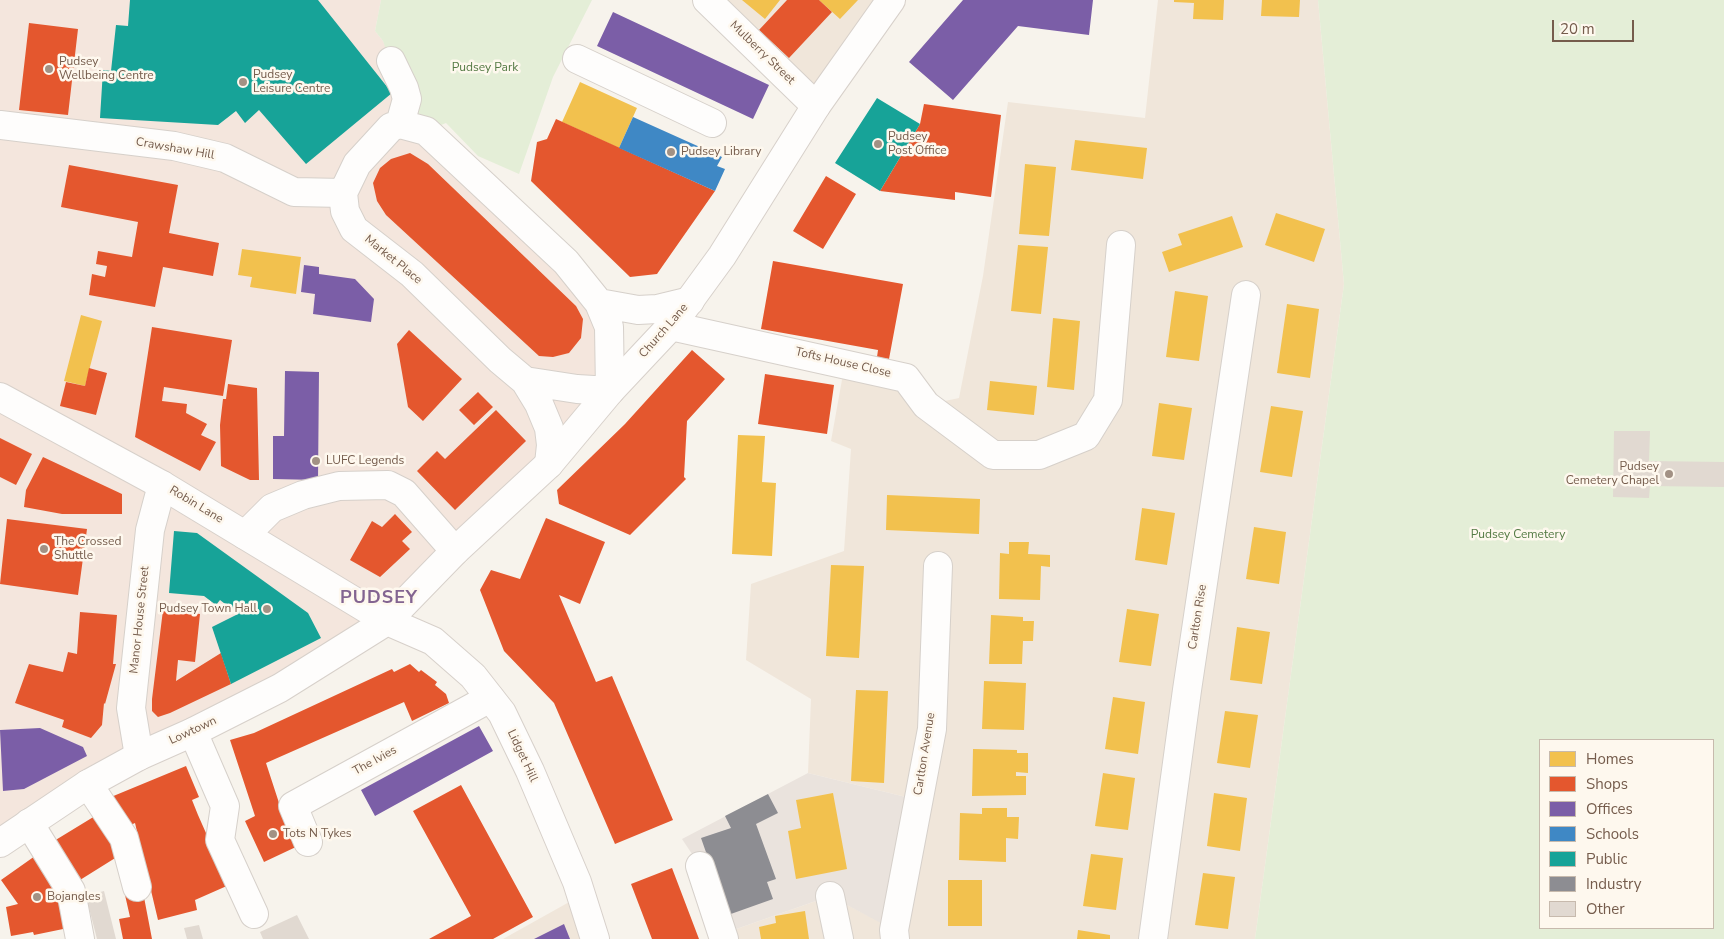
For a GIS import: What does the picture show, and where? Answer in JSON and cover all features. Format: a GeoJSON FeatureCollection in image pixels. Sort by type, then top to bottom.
{"type":"FeatureCollection","features":[{"type":"Feature","properties":{"kind":"street","name":"Mulberry Street"},"geometry":{"type":"LineString","coordinates":[[707,0],[816,106]]}},
{"type":"Feature","properties":{"kind":"street","name":"Church Lane"},"geometry":{"type":"LineString","coordinates":[[387,621],[455,551],[549,464],[610,391],[671,326],[737,234],[816,106],[891,0]]}},
{"type":"Feature","properties":{"kind":"street"},"geometry":{"type":"LineString","coordinates":[[577,59],[712,122]]}},
{"type":"Feature","properties":{"kind":"street"},"geometry":{"type":"LineString","coordinates":[[391,61],[404,88],[407,100],[400,124]]}},
{"type":"Feature","properties":{"kind":"street"},"geometry":{"type":"LineString","coordinates":[[343,193],[357,164],[391,127],[400,124],[426,131],[566,262],[599,302],[609,327],[610,391],[576,389],[525,381]]}},
{"type":"Feature","properties":{"kind":"street","name":"Crawshaw Hill"},"geometry":{"type":"LineString","coordinates":[[0,125],[174,146],[225,158],[294,192],[343,193]]}},
{"type":"Feature","properties":{"kind":"street","name":"Market Place"},"geometry":{"type":"LineString","coordinates":[[343,193],[345,211],[354,229],[412,274],[500,360],[525,381],[539,404],[549,428],[551,445],[549,464]]}},
{"type":"Feature","properties":{"kind":"street","name":"Tofts House Close"},"geometry":{"type":"LineString","coordinates":[[671,326],[906,378],[926,405],[993,455],[1039,455],[1086,436],[1108,400],[1121,244]]}},
{"type":"Feature","properties":{"kind":"street","name":"Carlton Rise"},"geometry":{"type":"LineString","coordinates":[[1153,939],[1188,680],[1246,295]]}},
{"type":"Feature","properties":{"kind":"street"},"geometry":{"type":"LineString","coordinates":[[599,302],[638,310],[690,301]]}},
{"type":"Feature","properties":{"kind":"street","name":"Robin Lane"},"geometry":{"type":"LineString","coordinates":[[0,397],[162,485],[387,621]]}},
{"type":"Feature","properties":{"kind":"street","name":"Manor House Street"},"geometry":{"type":"LineString","coordinates":[[139,756],[131,708],[150,530],[162,485]]}},
{"type":"Feature","properties":{"kind":"street"},"geometry":{"type":"LineString","coordinates":[[245,535],[272,508],[332,488],[388,485],[404,493],[455,551]]}},
{"type":"Feature","properties":{"kind":"street","name":"Carlton Avenue"},"geometry":{"type":"LineString","coordinates":[[894,939],[894,930],[932,729],[938,566]]}},
{"type":"Feature","properties":{"kind":"street","name":"Lowtown"},"geometry":{"type":"LineString","coordinates":[[0,843],[88,784],[139,756],[193,732],[280,688],[387,621]]}},
{"type":"Feature","properties":{"kind":"street","name":"Lidget Hill"},"geometry":{"type":"LineString","coordinates":[[387,621],[433,640],[473,676],[502,713],[530,771],[576,882],[595,939]]}},
{"type":"Feature","properties":{"kind":"street","name":"The Ivies"},"geometry":{"type":"LineString","coordinates":[[308,842],[293,806],[490,698]]}},
{"type":"Feature","properties":{"kind":"street"},"geometry":{"type":"LineString","coordinates":[[193,732],[225,806],[220,840],[254,914]]}},
{"type":"Feature","properties":{"kind":"street"},"geometry":{"type":"LineString","coordinates":[[88,784],[124,838],[137,887]]}},
{"type":"Feature","properties":{"kind":"street"},"geometry":{"type":"LineString","coordinates":[[29,823],[71,891],[80,939]]}},
{"type":"Feature","properties":{"kind":"street"},"geometry":{"type":"LineString","coordinates":[[700,866],[724,939]]}},
{"type":"Feature","properties":{"kind":"street"},"geometry":{"type":"LineString","coordinates":[[830,896],[839,939]]}},
{"type":"Feature","properties":{"kind":"shaded area"},"geometry":{"type":"Polygon","coordinates":[[[0,0],[381,0],[375,31],[383,41],[404,88],[599,303],[610,391],[387,621],[0,843],[0,0]]]}},
{"type":"Feature","properties":{"kind":"shaded area"},"geometry":{"type":"Polygon","coordinates":[[[707,0],[891,0],[816,106],[707,0]]]}},
{"type":"Feature","properties":{"kind":"shaded area"},"geometry":{"type":"Polygon","coordinates":[[[1158,0],[1318,0],[1344,284],[1255,939],[724,939],[722,934],[830,896],[894,929],[918,800],[808,773],[811,699],[746,660],[751,584],[844,551],[851,449],[831,441],[845,363],[906,378],[926,405],[959,398],[983,276],[1008,102],[1145,118],[1158,0]]]}},
{"type":"Feature","properties":{"kind":"shaded area"},"geometry":{"type":"Polygon","coordinates":[[[808,773],[918,800],[894,930],[830,896],[722,934],[700,866],[682,839],[808,773]]]}},
{"type":"Feature","properties":{"kind":"shaded area"},"geometry":{"type":"Polygon","coordinates":[[[580,896],[595,939],[503,939],[580,896]]]}},
{"type":"Feature","properties":{"kind":"green space","name":"Pudsey Park"},"geometry":{"type":"Polygon","coordinates":[[[381,0],[592,0],[553,77],[519,174],[478,156],[446,123],[426,131],[412,126],[383,41],[375,31],[381,0]]]}},
{"type":"Feature","properties":{"kind":"green space","name":"Pudsey Cemetery"},"geometry":{"type":"Polygon","coordinates":[[[1318,0],[1724,0],[1724,939],[1255,939],[1344,284],[1318,0]]]}},
{"type":"Feature","properties":{"kind":"building: Homes"},"geometry":{"type":"Polygon","coordinates":[[[742,0],[780,0],[765,19],[742,0]]]}},
{"type":"Feature","properties":{"kind":"building: Homes"},"geometry":{"type":"Polygon","coordinates":[[[819,0],[858,0],[840,19],[819,0]]]}},
{"type":"Feature","properties":{"kind":"building: Homes"},"geometry":{"type":"Polygon","coordinates":[[[1174,0],[1224,0],[1223,20],[1193,19],[1194,3],[1174,2],[1174,0]]]}},
{"type":"Feature","properties":{"kind":"building: Homes"},"geometry":{"type":"Polygon","coordinates":[[[1262,0],[1300,0],[1299,17],[1261,16],[1262,0]]]}},
{"type":"Feature","properties":{"kind":"building: Homes"},"geometry":{"type":"Polygon","coordinates":[[[580,82],[637,108],[619,148],[562,122],[580,82]]]}},
{"type":"Feature","properties":{"kind":"building: Homes"},"geometry":{"type":"Polygon","coordinates":[[[1075,140],[1147,148],[1143,179],[1071,170],[1075,140]]]}},
{"type":"Feature","properties":{"kind":"building: Homes"},"geometry":{"type":"Polygon","coordinates":[[[1025,164],[1056,167],[1049,236],[1019,234],[1025,164]]]}},
{"type":"Feature","properties":{"kind":"building: Homes"},"geometry":{"type":"Polygon","coordinates":[[[1276,213],[1325,229],[1314,262],[1265,245],[1276,213]]]}},
{"type":"Feature","properties":{"kind":"building: Homes"},"geometry":{"type":"Polygon","coordinates":[[[1232,216],[1243,247],[1169,272],[1162,252],[1182,245],[1178,234],[1232,216]]]}},
{"type":"Feature","properties":{"kind":"building: Homes"},"geometry":{"type":"Polygon","coordinates":[[[1018,245],[1048,247],[1041,314],[1011,311],[1018,245]]]}},
{"type":"Feature","properties":{"kind":"building: Homes"},"geometry":{"type":"Polygon","coordinates":[[[242,249],[301,257],[296,294],[250,287],[252,277],[238,275],[242,249]]]}},
{"type":"Feature","properties":{"kind":"building: Homes"},"geometry":{"type":"Polygon","coordinates":[[[1175,291],[1208,296],[1199,361],[1166,357],[1175,291]]]}},
{"type":"Feature","properties":{"kind":"building: Homes"},"geometry":{"type":"Polygon","coordinates":[[[1287,304],[1319,309],[1310,378],[1277,373],[1287,304]]]}},
{"type":"Feature","properties":{"kind":"building: Homes"},"geometry":{"type":"Polygon","coordinates":[[[81,315],[102,321],[85,386],[64,381],[81,315]]]}},
{"type":"Feature","properties":{"kind":"building: Homes"},"geometry":{"type":"Polygon","coordinates":[[[1053,318],[1080,321],[1074,390],[1047,387],[1053,318]]]}},
{"type":"Feature","properties":{"kind":"building: Homes"},"geometry":{"type":"Polygon","coordinates":[[[990,381],[1037,386],[1034,415],[987,410],[990,381]]]}},
{"type":"Feature","properties":{"kind":"building: Homes"},"geometry":{"type":"Polygon","coordinates":[[[1159,403],[1192,408],[1184,460],[1152,456],[1159,403]]]}},
{"type":"Feature","properties":{"kind":"building: Homes"},"geometry":{"type":"Polygon","coordinates":[[[1271,406],[1303,411],[1292,477],[1260,472],[1271,406]]]}},
{"type":"Feature","properties":{"kind":"building: Homes"},"geometry":{"type":"Polygon","coordinates":[[[738,435],[765,436],[762,482],[776,483],[772,556],[732,554],[738,435]]]}},
{"type":"Feature","properties":{"kind":"building: Homes"},"geometry":{"type":"Polygon","coordinates":[[[887,495],[980,499],[979,534],[886,530],[887,495]]]}},
{"type":"Feature","properties":{"kind":"building: Homes"},"geometry":{"type":"Polygon","coordinates":[[[1142,508],[1175,513],[1167,565],[1135,560],[1142,508]]]}},
{"type":"Feature","properties":{"kind":"building: Homes"},"geometry":{"type":"Polygon","coordinates":[[[1254,527],[1286,532],[1279,584],[1246,579],[1254,527]]]}},
{"type":"Feature","properties":{"kind":"building: Homes"},"geometry":{"type":"Polygon","coordinates":[[[1009,542],[1029,542],[1028,554],[1050,555],[1050,567],[1041,566],[1040,600],[999,599],[1000,553],[1009,554],[1009,542]]]}},
{"type":"Feature","properties":{"kind":"building: Homes"},"geometry":{"type":"Polygon","coordinates":[[[831,565],[864,566],[859,658],[826,656],[831,565]]]}},
{"type":"Feature","properties":{"kind":"building: Homes"},"geometry":{"type":"Polygon","coordinates":[[[1127,609],[1159,614],[1151,666],[1119,662],[1127,609]]]}},
{"type":"Feature","properties":{"kind":"building: Homes"},"geometry":{"type":"Polygon","coordinates":[[[991,615],[1023,617],[1023,621],[1034,621],[1033,641],[1023,641],[1022,664],[989,664],[991,615]]]}},
{"type":"Feature","properties":{"kind":"building: Homes"},"geometry":{"type":"Polygon","coordinates":[[[1237,627],[1270,632],[1262,684],[1230,680],[1237,627]]]}},
{"type":"Feature","properties":{"kind":"building: Homes"},"geometry":{"type":"Polygon","coordinates":[[[984,681],[1026,683],[1024,730],[982,729],[984,681]]]}},
{"type":"Feature","properties":{"kind":"building: Homes"},"geometry":{"type":"Polygon","coordinates":[[[856,690],[888,691],[884,783],[851,781],[856,690]]]}},
{"type":"Feature","properties":{"kind":"building: Homes"},"geometry":{"type":"Polygon","coordinates":[[[1113,697],[1145,702],[1138,754],[1105,749],[1113,697]]]}},
{"type":"Feature","properties":{"kind":"building: Homes"},"geometry":{"type":"Polygon","coordinates":[[[1225,711],[1258,715],[1250,768],[1217,763],[1225,711]]]}},
{"type":"Feature","properties":{"kind":"building: Homes"},"geometry":{"type":"Polygon","coordinates":[[[973,749],[1017,750],[1017,753],[1028,753],[1028,773],[1016,772],[1016,776],[1026,776],[1026,795],[972,796],[973,749]]]}},
{"type":"Feature","properties":{"kind":"building: Homes"},"geometry":{"type":"Polygon","coordinates":[[[1103,773],[1135,778],[1128,830],[1095,826],[1103,773]]]}},
{"type":"Feature","properties":{"kind":"building: Homes"},"geometry":{"type":"Polygon","coordinates":[[[833,793],[847,869],[796,879],[788,831],[801,828],[796,800],[833,793]]]}},
{"type":"Feature","properties":{"kind":"building: Homes"},"geometry":{"type":"Polygon","coordinates":[[[1214,793],[1247,798],[1240,851],[1207,846],[1214,793]]]}},
{"type":"Feature","properties":{"kind":"building: Homes"},"geometry":{"type":"Polygon","coordinates":[[[982,808],[1007,808],[1007,817],[1019,817],[1018,839],[1006,838],[1006,862],[959,860],[960,813],[982,814],[982,808]]]}},
{"type":"Feature","properties":{"kind":"building: Homes"},"geometry":{"type":"Polygon","coordinates":[[[1091,854],[1123,858],[1116,910],[1083,906],[1091,854]]]}},
{"type":"Feature","properties":{"kind":"building: Homes"},"geometry":{"type":"Polygon","coordinates":[[[1203,873],[1235,877],[1228,929],[1195,925],[1203,873]]]}},
{"type":"Feature","properties":{"kind":"building: Homes"},"geometry":{"type":"Polygon","coordinates":[[[948,880],[982,880],[982,926],[948,926],[948,880]]]}},
{"type":"Feature","properties":{"kind":"building: Homes"},"geometry":{"type":"Polygon","coordinates":[[[805,911],[809,939],[761,939],[759,927],[776,923],[775,916],[805,911]]]}},
{"type":"Feature","properties":{"kind":"building: Homes"},"geometry":{"type":"Polygon","coordinates":[[[1078,930],[1110,935],[1110,939],[1077,939],[1078,930]]]}},
{"type":"Feature","properties":{"kind":"building: Shops"},"geometry":{"type":"Polygon","coordinates":[[[787,0],[819,0],[832,12],[789,58],[759,30],[787,0]]]}},
{"type":"Feature","properties":{"kind":"building: Shops","name":"Pudsey Wellbeing Centre"},"geometry":{"type":"Polygon","coordinates":[[[29,23],[78,29],[68,115],[19,110],[29,23]]]}},
{"type":"Feature","properties":{"kind":"building: Shops"},"geometry":{"type":"Polygon","coordinates":[[[924,104],[1001,115],[991,197],[955,192],[955,200],[880,191],[920,124],[924,104]]]}},
{"type":"Feature","properties":{"kind":"building: Shops"},"geometry":{"type":"Polygon","coordinates":[[[556,119],[715,191],[657,274],[630,277],[531,181],[537,142],[547,139],[556,119]]]}},
{"type":"Feature","properties":{"kind":"building: Shops"},"geometry":{"type":"Polygon","coordinates":[[[410,153],[428,164],[576,306],[583,319],[581,338],[569,353],[553,357],[539,356],[386,215],[377,201],[373,183],[380,168],[391,159],[410,153]]]}},
{"type":"Feature","properties":{"kind":"building: Shops"},"geometry":{"type":"Polygon","coordinates":[[[69,165],[178,185],[169,233],[219,243],[213,276],[163,267],[155,307],[89,295],[92,274],[105,277],[107,266],[96,264],[98,251],[132,257],[138,222],[61,207],[69,165]]]}},
{"type":"Feature","properties":{"kind":"building: Shops"},"geometry":{"type":"Polygon","coordinates":[[[826,176],[856,194],[823,249],[793,231],[826,176]]]}},
{"type":"Feature","properties":{"kind":"building: Shops"},"geometry":{"type":"Polygon","coordinates":[[[773,261],[903,284],[889,359],[877,357],[878,350],[761,329],[773,261]]]}},
{"type":"Feature","properties":{"kind":"building: Shops"},"geometry":{"type":"Polygon","coordinates":[[[152,327],[232,340],[223,396],[164,387],[162,401],[187,404],[186,413],[207,424],[201,435],[216,442],[200,471],[135,437],[152,327]]]}},
{"type":"Feature","properties":{"kind":"building: Shops"},"geometry":{"type":"Polygon","coordinates":[[[409,330],[462,379],[423,421],[408,407],[397,344],[409,330]]]}},
{"type":"Feature","properties":{"kind":"building: Shops"},"geometry":{"type":"Polygon","coordinates":[[[692,350],[725,379],[687,421],[684,477],[686,479],[630,535],[559,504],[557,490],[625,424],[692,350]]]}},
{"type":"Feature","properties":{"kind":"building: Shops"},"geometry":{"type":"Polygon","coordinates":[[[89,368],[107,373],[96,415],[60,406],[66,382],[85,386],[89,368]]]}},
{"type":"Feature","properties":{"kind":"building: Shops"},"geometry":{"type":"Polygon","coordinates":[[[765,374],[834,385],[827,434],[758,424],[765,374]]]}},
{"type":"Feature","properties":{"kind":"building: Shops"},"geometry":{"type":"Polygon","coordinates":[[[228,384],[257,388],[259,480],[250,480],[221,466],[220,425],[223,399],[226,399],[228,384]]]}},
{"type":"Feature","properties":{"kind":"building: Shops"},"geometry":{"type":"Polygon","coordinates":[[[478,392],[493,407],[474,425],[459,410],[478,392]]]}},
{"type":"Feature","properties":{"kind":"building: Shops"},"geometry":{"type":"Polygon","coordinates":[[[496,410],[526,441],[455,510],[417,471],[437,451],[445,459],[496,410]]]}},
{"type":"Feature","properties":{"kind":"building: Shops"},"geometry":{"type":"Polygon","coordinates":[[[0,438],[32,454],[16,485],[0,477],[0,438]]]}},
{"type":"Feature","properties":{"kind":"building: Shops"},"geometry":{"type":"Polygon","coordinates":[[[43,457],[122,494],[122,514],[62,514],[24,507],[26,490],[43,457]]]}},
{"type":"Feature","properties":{"kind":"building: Shops"},"geometry":{"type":"Polygon","coordinates":[[[395,514],[412,532],[402,541],[410,549],[380,577],[350,560],[372,521],[382,527],[395,514]]]}},
{"type":"Feature","properties":{"kind":"building: Shops"},"geometry":{"type":"Polygon","coordinates":[[[546,518],[605,542],[580,604],[559,595],[596,682],[612,676],[673,820],[615,844],[554,703],[504,651],[480,590],[491,570],[520,579],[546,518]]]}},
{"type":"Feature","properties":{"kind":"building: Shops","name":"The Crossed Shuttle"},"geometry":{"type":"Polygon","coordinates":[[[7,519],[87,529],[78,595],[0,584],[7,519]]]}},
{"type":"Feature","properties":{"kind":"building: Shops"},"geometry":{"type":"Polygon","coordinates":[[[163,610],[200,614],[195,662],[178,660],[176,681],[221,653],[231,684],[158,717],[152,711],[152,699],[163,610]]]}},
{"type":"Feature","properties":{"kind":"building: Shops"},"geometry":{"type":"Polygon","coordinates":[[[80,612],[117,615],[113,664],[116,664],[104,703],[102,725],[91,738],[62,727],[64,720],[15,703],[29,664],[63,672],[68,652],[77,654],[80,612]]]}},
{"type":"Feature","properties":{"kind":"building: Shops"},"geometry":{"type":"Polygon","coordinates":[[[410,664],[419,672],[421,670],[437,682],[435,685],[446,694],[449,703],[412,721],[404,702],[266,763],[281,809],[298,846],[264,862],[245,821],[255,816],[230,740],[254,733],[392,669],[394,672],[410,664]]]}},
{"type":"Feature","properties":{"kind":"building: Shops"},"geometry":{"type":"Polygon","coordinates":[[[186,766],[199,797],[192,800],[229,885],[195,900],[197,910],[158,920],[135,823],[124,828],[111,797],[186,766]]]}},
{"type":"Feature","properties":{"kind":"building: Shops"},"geometry":{"type":"Polygon","coordinates":[[[461,785],[533,917],[493,939],[429,939],[471,916],[413,811],[461,785]]]}},
{"type":"Feature","properties":{"kind":"building: Shops"},"geometry":{"type":"Polygon","coordinates":[[[95,816],[120,855],[80,880],[54,841],[95,816]]]}},
{"type":"Feature","properties":{"kind":"building: Shops","name":"Bojangles"},"geometry":{"type":"Polygon","coordinates":[[[35,856],[60,890],[68,928],[34,935],[33,932],[11,936],[6,907],[18,904],[1,880],[35,856]]]}},
{"type":"Feature","properties":{"kind":"building: Shops"},"geometry":{"type":"Polygon","coordinates":[[[672,868],[699,939],[652,939],[631,884],[672,868]]]}},
{"type":"Feature","properties":{"kind":"building: Shops"},"geometry":{"type":"Polygon","coordinates":[[[143,892],[152,939],[123,939],[119,919],[130,917],[125,895],[143,892]]]}},
{"type":"Feature","properties":{"kind":"building: Offices"},"geometry":{"type":"Polygon","coordinates":[[[963,0],[1093,0],[1089,35],[1018,26],[953,100],[909,62],[963,0]]]}},
{"type":"Feature","properties":{"kind":"building: Offices"},"geometry":{"type":"Polygon","coordinates":[[[613,12],[769,85],[753,119],[597,46],[613,12]]]}},
{"type":"Feature","properties":{"kind":"building: Offices"},"geometry":{"type":"Polygon","coordinates":[[[304,265],[319,267],[319,274],[355,279],[374,299],[371,322],[313,314],[315,294],[301,292],[304,265]]]}},
{"type":"Feature","properties":{"kind":"building: Offices"},"geometry":{"type":"Polygon","coordinates":[[[285,371],[319,372],[318,480],[273,479],[273,436],[284,436],[285,371]]]}},
{"type":"Feature","properties":{"kind":"building: Offices"},"geometry":{"type":"Polygon","coordinates":[[[479,726],[493,751],[375,816],[361,790],[479,726]]]}},
{"type":"Feature","properties":{"kind":"building: Offices"},"geometry":{"type":"Polygon","coordinates":[[[40,728],[83,747],[87,756],[24,789],[3,791],[0,730],[40,728]]]}},
{"type":"Feature","properties":{"kind":"building: Offices"},"geometry":{"type":"Polygon","coordinates":[[[564,924],[570,939],[534,939],[564,924]]]}},
{"type":"Feature","properties":{"kind":"building: Schools","name":"Pudsey Library"},"geometry":{"type":"Polygon","coordinates":[[[633,117],[722,157],[717,166],[725,169],[715,191],[619,148],[633,117]]]}},
{"type":"Feature","properties":{"kind":"building: Public","name":"Pudsey Leisure Centre"},"geometry":{"type":"Polygon","coordinates":[[[130,0],[318,0],[392,93],[306,164],[259,110],[245,123],[236,111],[218,125],[100,118],[103,70],[111,71],[116,25],[128,26],[130,0]]]}},
{"type":"Feature","properties":{"kind":"building: Public","name":"Pudsey Post Office"},"geometry":{"type":"Polygon","coordinates":[[[877,98],[920,124],[880,191],[835,163],[877,98]]]}},
{"type":"Feature","properties":{"kind":"building: Public","name":"Pudsey Town Hall"},"geometry":{"type":"Polygon","coordinates":[[[174,531],[197,533],[308,613],[321,638],[231,684],[212,627],[238,614],[220,600],[216,605],[204,596],[169,593],[174,531]]]}},
{"type":"Feature","properties":{"kind":"building: Industry"},"geometry":{"type":"Polygon","coordinates":[[[768,794],[778,813],[756,824],[776,879],[767,882],[773,899],[728,915],[701,838],[731,828],[725,816],[768,794]]]}},
{"type":"Feature","properties":{"kind":"building: Other","name":"Pudsey Cemetery Chapel"},"geometry":{"type":"Polygon","coordinates":[[[1614,431],[1650,431],[1649,461],[1724,462],[1724,487],[1650,486],[1649,498],[1613,497],[1614,431]]]}},
{"type":"Feature","properties":{"kind":"building: Other"},"geometry":{"type":"Polygon","coordinates":[[[104,891],[116,939],[97,939],[86,896],[104,891]]]}},
{"type":"Feature","properties":{"kind":"building: Other"},"geometry":{"type":"Polygon","coordinates":[[[297,915],[309,939],[263,939],[260,932],[297,915]]]}},
{"type":"Feature","properties":{"kind":"building: Other"},"geometry":{"type":"Polygon","coordinates":[[[199,925],[203,939],[187,939],[184,928],[199,925]]]}},
{"type":"Feature","properties":{"kind":"place","name":"Pudsey Wellbeing Centre"},"geometry":{"type":"Point","coordinates":[49,69]}},
{"type":"Feature","properties":{"kind":"place","name":"Pudsey Leisure Centre"},"geometry":{"type":"Point","coordinates":[243,82]}},
{"type":"Feature","properties":{"kind":"place","name":"Pudsey Post Office"},"geometry":{"type":"Point","coordinates":[878,144]}},
{"type":"Feature","properties":{"kind":"place","name":"Pudsey Library"},"geometry":{"type":"Point","coordinates":[671,152]}},
{"type":"Feature","properties":{"kind":"place","name":"LUFC Legends"},"geometry":{"type":"Point","coordinates":[316,461]}},
{"type":"Feature","properties":{"kind":"place","name":"Pudsey Cemetery Chapel"},"geometry":{"type":"Point","coordinates":[1669,474]}},
{"type":"Feature","properties":{"kind":"place","name":"The Crossed Shuttle"},"geometry":{"type":"Point","coordinates":[44,549]}},
{"type":"Feature","properties":{"kind":"place","name":"Pudsey Town Hall"},"geometry":{"type":"Point","coordinates":[267,609]}},
{"type":"Feature","properties":{"kind":"place","name":"Tots N Tykes"},"geometry":{"type":"Point","coordinates":[273,834]}},
{"type":"Feature","properties":{"kind":"place","name":"Bojangles"},"geometry":{"type":"Point","coordinates":[37,897]}},
{"type":"Feature","properties":{"kind":"district","name":"PUDSEY"},"geometry":{"type":"Point","coordinates":[379,599]}}]}
